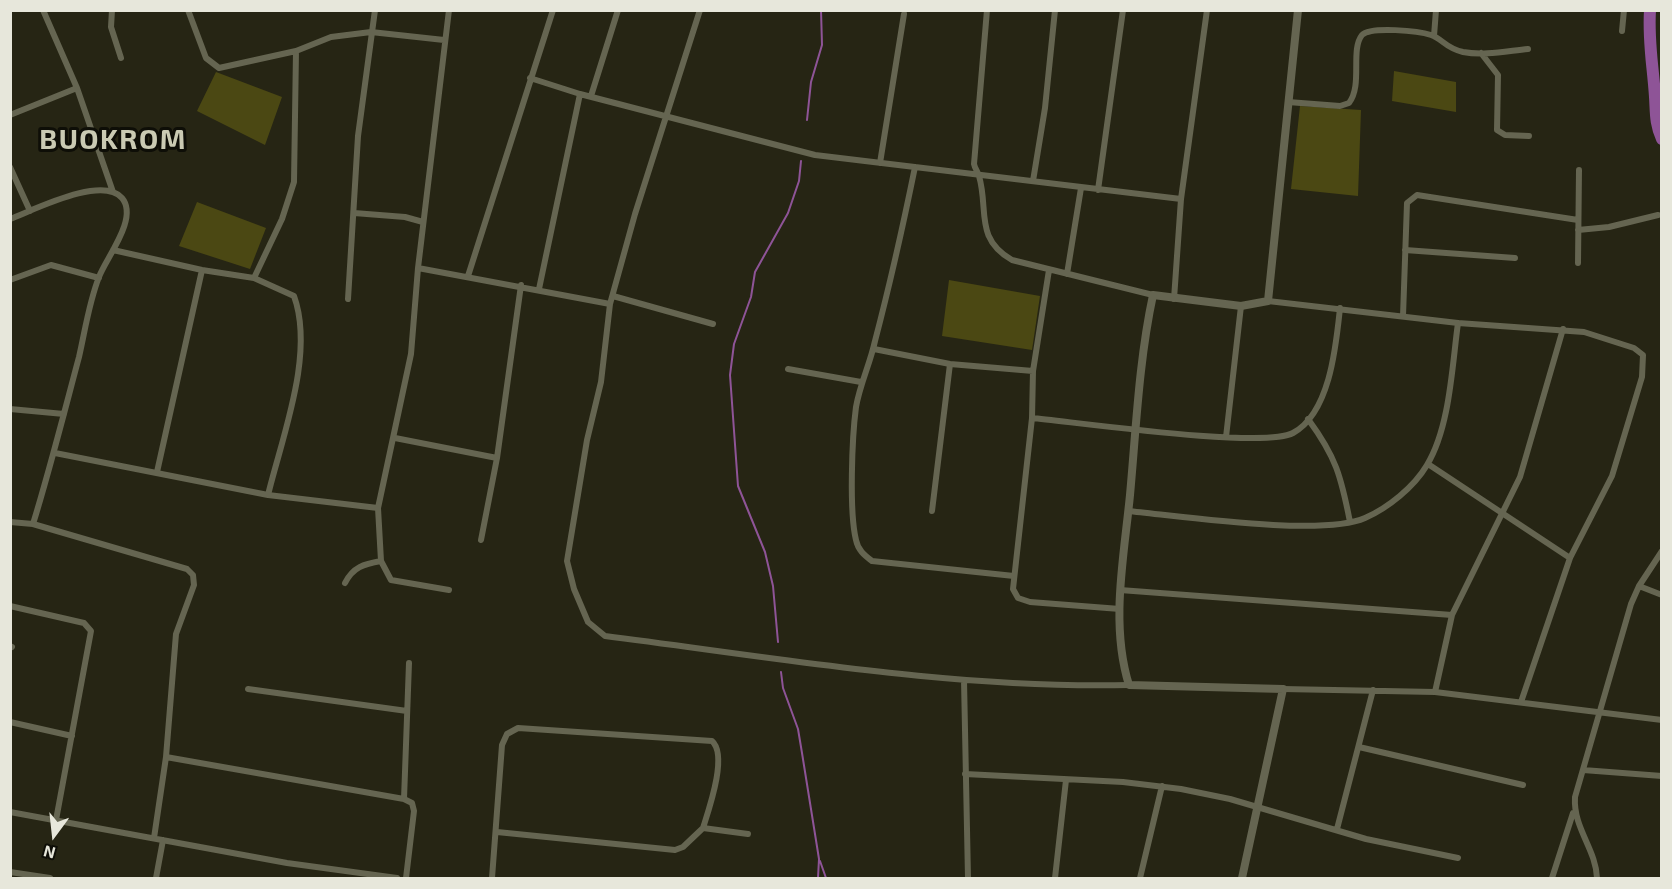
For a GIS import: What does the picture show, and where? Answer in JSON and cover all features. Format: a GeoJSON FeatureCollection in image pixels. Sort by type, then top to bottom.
{"type":"FeatureCollection","features":[{"type":"Feature","properties":{"kind":"street"},"geometry":{"type":"LineString","coordinates":[[43,10],[77,88],[113,192]]}},
{"type":"Feature","properties":{"kind":"street"},"geometry":{"type":"LineString","coordinates":[[112,10],[111,27],[121,58]]}},
{"type":"Feature","properties":{"kind":"street"},"geometry":{"type":"LineString","coordinates":[[188,10],[206,58],[219,68],[296,51],[331,37],[372,32],[444,40]]}},
{"type":"Feature","properties":{"kind":"street"},"geometry":{"type":"LineString","coordinates":[[348,299],[358,136],[375,10]]}},
{"type":"Feature","properties":{"kind":"street"},"geometry":{"type":"LineString","coordinates":[[449,10],[423,222],[411,354],[395,438],[378,508],[381,561],[391,580],[449,590]]}},
{"type":"Feature","properties":{"kind":"street"},"geometry":{"type":"LineString","coordinates":[[468,276],[553,10]]}},
{"type":"Feature","properties":{"kind":"street"},"geometry":{"type":"LineString","coordinates":[[591,96],[618,10]]}},
{"type":"Feature","properties":{"kind":"street"},"geometry":{"type":"LineString","coordinates":[[700,10],[665,114],[610,304],[601,382],[587,440],[567,561],[574,589],[588,622],[605,636],[964,680],[1435,692],[1662,720]]}},
{"type":"Feature","properties":{"kind":"street"},"geometry":{"type":"LineString","coordinates":[[987,10],[974,164],[979,175],[985,227],[991,242],[999,253],[1012,260],[1153,296],[1241,306],[1268,301],[1458,322],[1563,329],[1584,332],[1634,348],[1643,355],[1644,365],[1612,476],[1570,558],[1521,702]]}},
{"type":"Feature","properties":{"kind":"street"},"geometry":{"type":"LineString","coordinates":[[1033,181],[1045,108],[1055,10]]}},
{"type":"Feature","properties":{"kind":"street"},"geometry":{"type":"LineString","coordinates":[[1098,190],[1123,10]]}},
{"type":"Feature","properties":{"kind":"street"},"geometry":{"type":"LineString","coordinates":[[1174,299],[1180,199],[1207,10]]}},
{"type":"Feature","properties":{"kind":"street"},"geometry":{"type":"LineString","coordinates":[[1268,301],[1298,10]]}},
{"type":"Feature","properties":{"kind":"street"},"geometry":{"type":"LineString","coordinates":[[1434,36],[1436,10]]}},
{"type":"Feature","properties":{"kind":"street"},"geometry":{"type":"LineString","coordinates":[[1622,31],[1624,10]]}},
{"type":"Feature","properties":{"kind":"street"},"geometry":{"type":"LineString","coordinates":[[880,163],[904,14]]}},
{"type":"Feature","properties":{"kind":"street"},"geometry":{"type":"LineString","coordinates":[[1288,102],[1340,106],[1349,103],[1355,90],[1359,42],[1363,35],[1370,31],[1404,30],[1434,36],[1446,46],[1480,53],[1528,49]]}},
{"type":"Feature","properties":{"kind":"street"},"geometry":{"type":"LineString","coordinates":[[254,278],[282,219],[294,182],[296,51]]}},
{"type":"Feature","properties":{"kind":"street"},"geometry":{"type":"LineString","coordinates":[[1480,53],[1497,75],[1497,130],[1505,135],[1529,136]]}},
{"type":"Feature","properties":{"kind":"street"},"geometry":{"type":"LineString","coordinates":[[530,78],[580,94],[665,114],[815,155],[1180,199]]}},
{"type":"Feature","properties":{"kind":"street"},"geometry":{"type":"LineString","coordinates":[[10,115],[77,88]]}},
{"type":"Feature","properties":{"kind":"street"},"geometry":{"type":"LineString","coordinates":[[539,289],[580,94]]}},
{"type":"Feature","properties":{"kind":"street"},"geometry":{"type":"LineString","coordinates":[[10,167],[30,212]]}},
{"type":"Feature","properties":{"kind":"street"},"geometry":{"type":"LineString","coordinates":[[915,167],[874,349],[861,382],[856,411],[852,500],[856,540],[861,552],[872,561],[1014,576]]}},
{"type":"Feature","properties":{"kind":"street"},"geometry":{"type":"LineString","coordinates":[[1578,263],[1579,170]]}},
{"type":"Feature","properties":{"kind":"street"},"geometry":{"type":"LineString","coordinates":[[1067,274],[1081,188]]}},
{"type":"Feature","properties":{"kind":"street"},"geometry":{"type":"LineString","coordinates":[[10,219],[84,191],[113,192],[122,198],[127,209],[126,222],[99,278],[55,453],[33,524]]}},
{"type":"Feature","properties":{"kind":"street"},"geometry":{"type":"LineString","coordinates":[[1403,316],[1407,203],[1417,195],[1578,220]]}},
{"type":"Feature","properties":{"kind":"street"},"geometry":{"type":"LineString","coordinates":[[354,213],[405,217],[423,222]]}},
{"type":"Feature","properties":{"kind":"street"},"geometry":{"type":"LineString","coordinates":[[1578,230],[1610,227],[1658,215]]}},
{"type":"Feature","properties":{"kind":"street"},"geometry":{"type":"LineString","coordinates":[[113,250],[202,270],[254,278],[294,296],[302,331],[300,368],[268,495]]}},
{"type":"Feature","properties":{"kind":"street"},"geometry":{"type":"LineString","coordinates":[[1405,250],[1515,258]]}},
{"type":"Feature","properties":{"kind":"street"},"geometry":{"type":"LineString","coordinates":[[10,289],[11,280],[51,265],[99,278]]}},
{"type":"Feature","properties":{"kind":"street"},"geometry":{"type":"LineString","coordinates":[[418,268],[521,285],[610,304]]}},
{"type":"Feature","properties":{"kind":"street"},"geometry":{"type":"LineString","coordinates":[[157,472],[202,270]]}},
{"type":"Feature","properties":{"kind":"street"},"geometry":{"type":"LineString","coordinates":[[1049,270],[1033,371],[1032,418],[1013,589],[1017,598],[1030,602],[1120,609]]}},
{"type":"Feature","properties":{"kind":"street"},"geometry":{"type":"LineString","coordinates":[[481,540],[497,458],[521,285]]}},
{"type":"Feature","properties":{"kind":"street"},"geometry":{"type":"LineString","coordinates":[[613,296],[713,324]]}},
{"type":"Feature","properties":{"kind":"street"},"geometry":{"type":"LineString","coordinates":[[1129,685],[1124,669],[1120,590],[1136,429],[1153,296]]}},
{"type":"Feature","properties":{"kind":"street"},"geometry":{"type":"LineString","coordinates":[[1226,437],[1241,306]]}},
{"type":"Feature","properties":{"kind":"street"},"geometry":{"type":"LineString","coordinates":[[1032,418],[1226,437],[1284,436],[1293,433],[1308,419],[1317,406],[1330,372],[1340,308]]}},
{"type":"Feature","properties":{"kind":"street"},"geometry":{"type":"LineString","coordinates":[[1128,511],[1306,526],[1364,519],[1415,482],[1428,464],[1449,396],[1458,322]]}},
{"type":"Feature","properties":{"kind":"street"},"geometry":{"type":"LineString","coordinates":[[1435,692],[1452,615],[1524,466],[1563,329]]}},
{"type":"Feature","properties":{"kind":"street"},"geometry":{"type":"LineString","coordinates":[[874,349],[950,364],[1033,371]]}},
{"type":"Feature","properties":{"kind":"street"},"geometry":{"type":"LineString","coordinates":[[933,511],[950,364]]}},
{"type":"Feature","properties":{"kind":"street"},"geometry":{"type":"LineString","coordinates":[[788,369],[861,382]]}},
{"type":"Feature","properties":{"kind":"street"},"geometry":{"type":"LineString","coordinates":[[10,409],[64,414]]}},
{"type":"Feature","properties":{"kind":"street"},"geometry":{"type":"LineString","coordinates":[[1308,419],[1330,448],[1340,474],[1350,522]]}},
{"type":"Feature","properties":{"kind":"street"},"geometry":{"type":"LineString","coordinates":[[395,438],[497,458]]}},
{"type":"Feature","properties":{"kind":"street"},"geometry":{"type":"LineString","coordinates":[[55,453],[268,495],[378,508]]}},
{"type":"Feature","properties":{"kind":"street"},"geometry":{"type":"LineString","coordinates":[[1428,464],[1485,501],[1501,515],[1570,558]]}},
{"type":"Feature","properties":{"kind":"street"},"geometry":{"type":"LineString","coordinates":[[10,522],[33,524],[187,569],[193,575],[194,585],[176,634],[166,757],[154,838]]}},
{"type":"Feature","properties":{"kind":"street"},"geometry":{"type":"LineString","coordinates":[[1552,879],[1574,812],[1575,797],[1598,712],[1639,586],[1662,551]]}},
{"type":"Feature","properties":{"kind":"street"},"geometry":{"type":"LineString","coordinates":[[345,583],[350,574],[359,566],[381,561]]}},
{"type":"Feature","properties":{"kind":"street"},"geometry":{"type":"LineString","coordinates":[[1639,586],[1662,595]]}},
{"type":"Feature","properties":{"kind":"street"},"geometry":{"type":"LineString","coordinates":[[1120,590],[1452,615]]}},
{"type":"Feature","properties":{"kind":"street"},"geometry":{"type":"LineString","coordinates":[[10,606],[89,626],[91,631],[56,820]]}},
{"type":"Feature","properties":{"kind":"street"},"geometry":{"type":"LineString","coordinates":[[404,799],[409,663]]}},
{"type":"Feature","properties":{"kind":"street"},"geometry":{"type":"LineString","coordinates":[[964,680],[968,879]]}},
{"type":"Feature","properties":{"kind":"street"},"geometry":{"type":"LineString","coordinates":[[248,688],[407,711]]}},
{"type":"Feature","properties":{"kind":"street"},"geometry":{"type":"LineString","coordinates":[[1242,879],[1283,689]]}},
{"type":"Feature","properties":{"kind":"street"},"geometry":{"type":"LineString","coordinates":[[1337,829],[1373,690]]}},
{"type":"Feature","properties":{"kind":"street"},"geometry":{"type":"LineString","coordinates":[[10,722],[72,736]]}},
{"type":"Feature","properties":{"kind":"street"},"geometry":{"type":"LineString","coordinates":[[492,879],[502,745],[507,734],[518,728],[712,741],[719,749],[712,799],[703,828],[683,848],[675,850],[496,832]]}},
{"type":"Feature","properties":{"kind":"street"},"geometry":{"type":"LineString","coordinates":[[1359,747],[1523,784]]}},
{"type":"Feature","properties":{"kind":"street"},"geometry":{"type":"LineString","coordinates":[[166,757],[404,799],[412,803],[414,811],[406,879]]}},
{"type":"Feature","properties":{"kind":"street"},"geometry":{"type":"LineString","coordinates":[[1583,770],[1662,776]]}},
{"type":"Feature","properties":{"kind":"street"},"geometry":{"type":"LineString","coordinates":[[965,774],[1162,786],[1258,807],[1366,839],[1458,858]]}},
{"type":"Feature","properties":{"kind":"street"},"geometry":{"type":"LineString","coordinates":[[1055,879],[1065,780]]}},
{"type":"Feature","properties":{"kind":"street"},"geometry":{"type":"LineString","coordinates":[[1140,879],[1162,786]]}},
{"type":"Feature","properties":{"kind":"street"},"geometry":{"type":"LineString","coordinates":[[10,812],[397,879]]}},
{"type":"Feature","properties":{"kind":"street"},"geometry":{"type":"LineString","coordinates":[[1574,812],[1596,864],[1597,879]]}},
{"type":"Feature","properties":{"kind":"street"},"geometry":{"type":"LineString","coordinates":[[703,828],[748,834]]}},
{"type":"Feature","properties":{"kind":"street"},"geometry":{"type":"LineString","coordinates":[[156,879],[163,840]]}},
{"type":"Feature","properties":{"kind":"street"},"geometry":{"type":"LineString","coordinates":[[339,879],[341,871]]}},
{"type":"Feature","properties":{"kind":"street"},"geometry":{"type":"LineString","coordinates":[[10,872],[50,879]]}},
{"type":"Feature","properties":{"kind":"shaded area"},"geometry":{"type":"Polygon","coordinates":[[[1394,71],[1456,82],[1456,112],[1392,101],[1394,71]]]}},
{"type":"Feature","properties":{"kind":"shaded area"},"geometry":{"type":"Polygon","coordinates":[[[216,72],[282,97],[265,145],[197,111],[216,72]]]}},
{"type":"Feature","properties":{"kind":"shaded area"},"geometry":{"type":"Polygon","coordinates":[[[1300,106],[1361,110],[1358,196],[1291,189],[1300,106]]]}},
{"type":"Feature","properties":{"kind":"shaded area"},"geometry":{"type":"Polygon","coordinates":[[[197,202],[266,228],[250,269],[179,246],[197,202]]]}},
{"type":"Feature","properties":{"kind":"shaded area"},"geometry":{"type":"Polygon","coordinates":[[[949,280],[1040,296],[1032,350],[942,336],[949,280]]]}},
{"type":"Feature","properties":{"kind":"waterway"},"geometry":{"type":"LineString","coordinates":[[807,120],[811,82],[822,45],[821,10]]}},
{"type":"Feature","properties":{"kind":"waterway"},"geometry":{"type":"LineString","coordinates":[[1650,10],[1650,44],[1656,118],[1662,139]]}},
{"type":"Feature","properties":{"kind":"waterway"},"geometry":{"type":"LineString","coordinates":[[778,642],[773,586],[765,552],[738,486],[730,375],[734,344],[751,297],[755,272],[788,213],[799,181],[801,161]]}},
{"type":"Feature","properties":{"kind":"waterway"},"geometry":{"type":"LineString","coordinates":[[781,672],[783,688],[798,729],[819,859],[818,878]]}},
{"type":"Feature","properties":{"kind":"waterway"},"geometry":{"type":"LineString","coordinates":[[820,861],[826,878]]}},
{"type":"Feature","properties":{"kind":"district","name":"BUOKROM"},"geometry":{"type":"Point","coordinates":[113,140]}}]}
